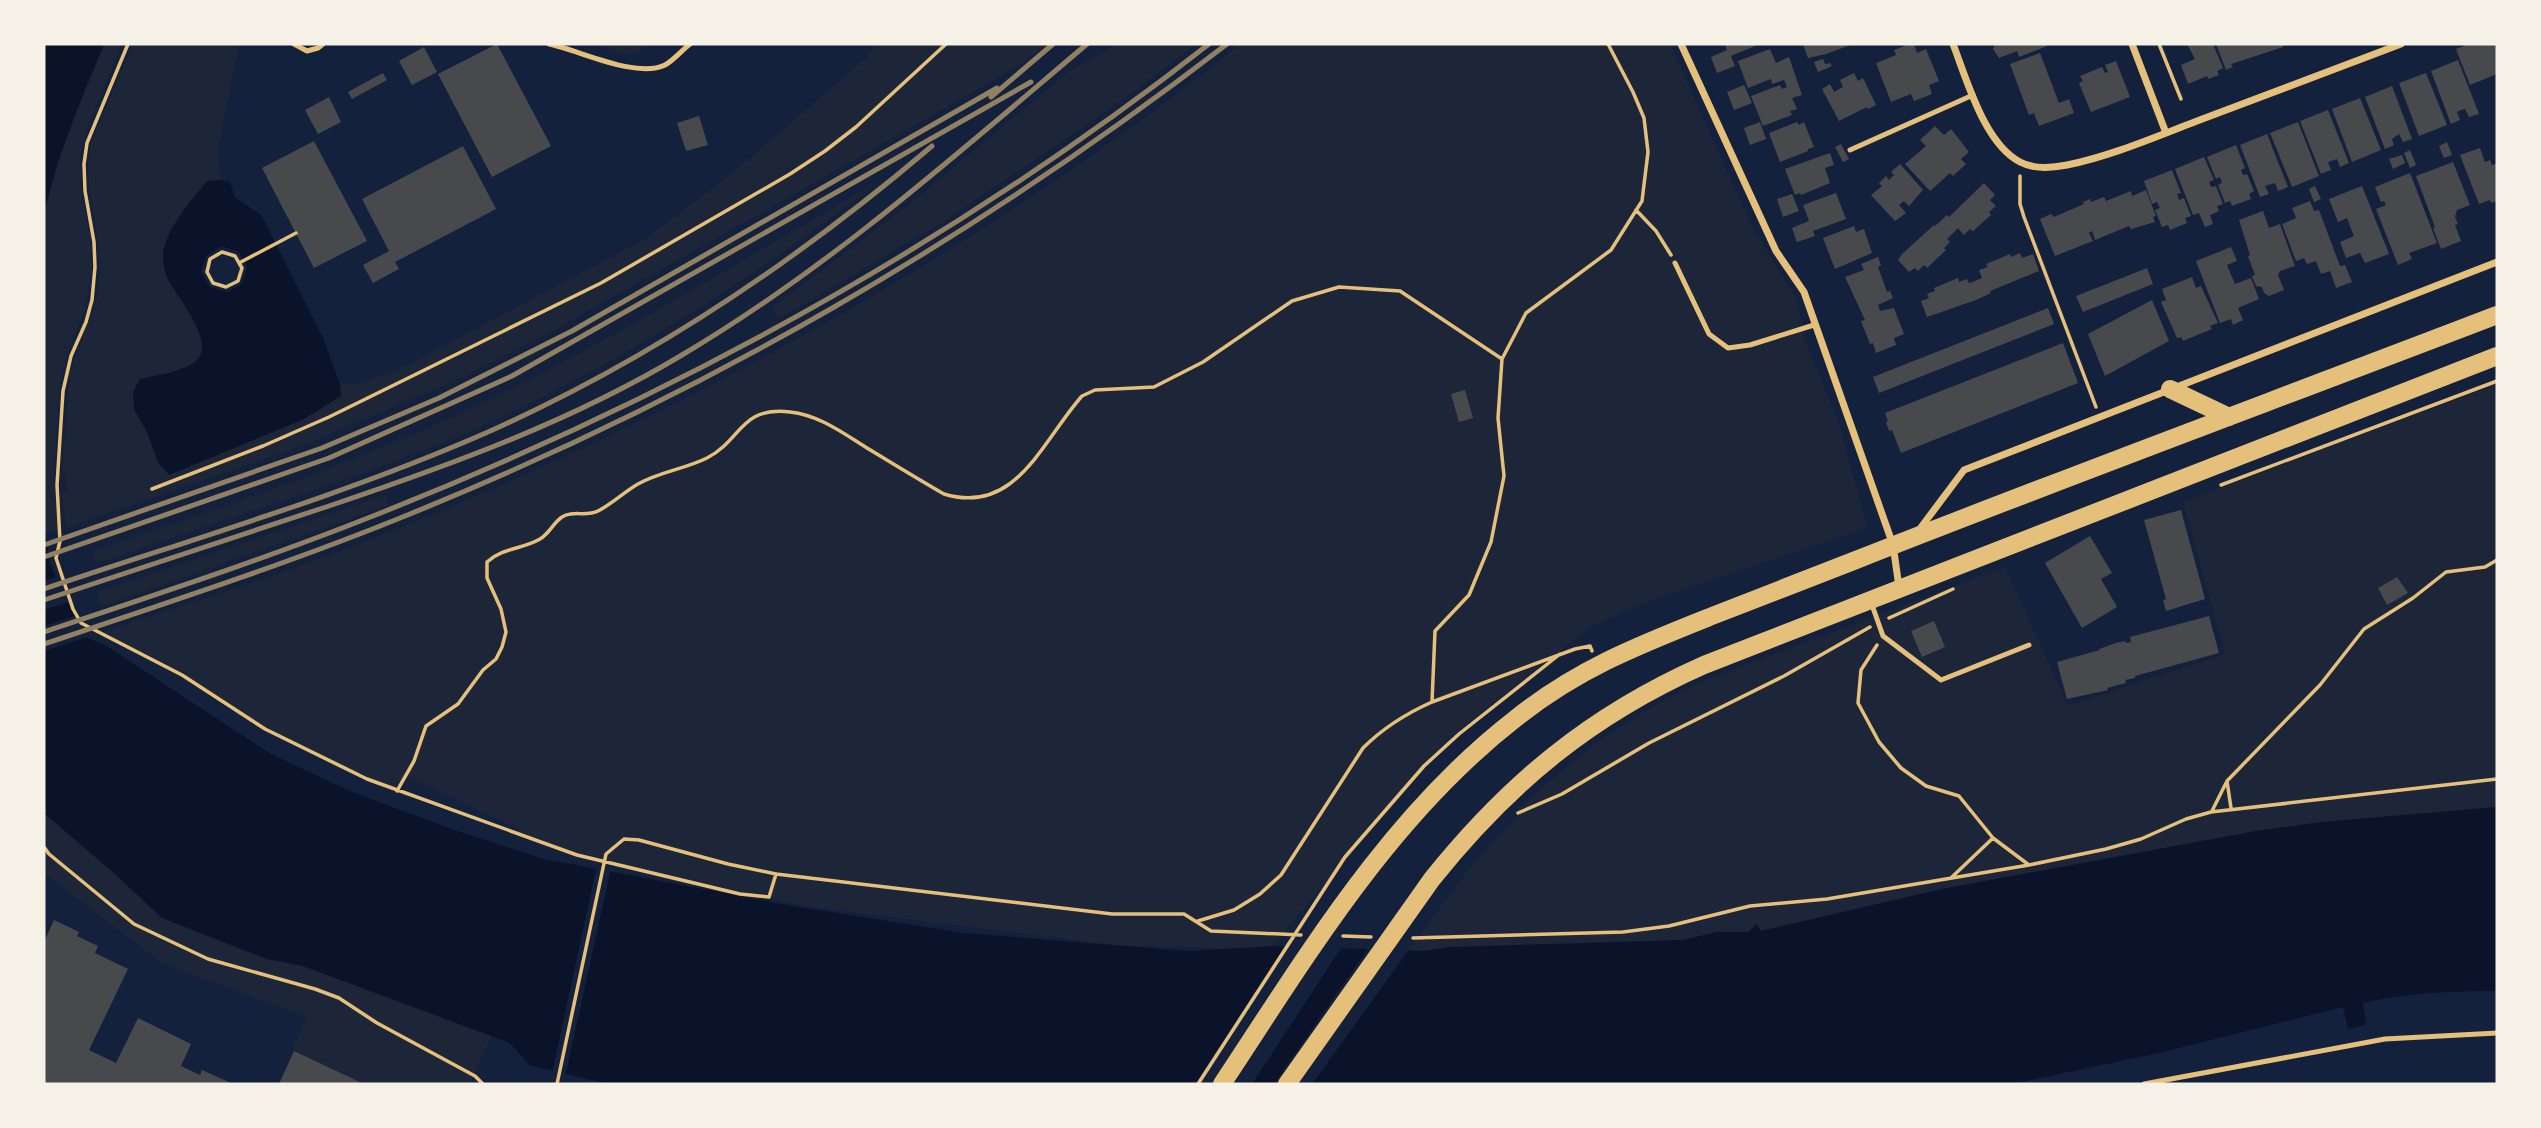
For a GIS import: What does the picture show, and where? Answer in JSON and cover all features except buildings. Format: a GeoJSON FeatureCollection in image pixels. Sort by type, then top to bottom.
{"type":"FeatureCollection","features":[{"type":"Feature","properties":{"kind":"highway"},"geometry":{"type":"LineString","coordinates":[[1222,1084],[1334,916],[1393,837],[1455,772],[1510,722],[1538,700],[1598,663],[1914,536],[2497,315]]}},
{"type":"Feature","properties":{"kind":"highway"},"geometry":{"type":"LineString","coordinates":[[1287,1084],[1432,879],[1485,816],[1550,758],[1593,725],[1658,685],[1870,598],[2497,356]]}},
{"type":"Feature","properties":{"kind":"highway"},"geometry":{"type":"LineString","coordinates":[[2170,389],[2229,417]]}},
{"type":"Feature","properties":{"kind":"street"},"geometry":{"type":"LineString","coordinates":[[1681,44],[1776,251],[1804,292],[1893,545],[1899,587]]}},
{"type":"Feature","properties":{"kind":"street"},"geometry":{"type":"LineString","coordinates":[[1953,44],[1973,95],[1996,141],[2024,164],[2049,167],[2064,166],[2166,133],[2401,44]]}},
{"type":"Feature","properties":{"kind":"street"},"geometry":{"type":"LineString","coordinates":[[2132,44],[2166,133]]}},
{"type":"Feature","properties":{"kind":"street"},"geometry":{"type":"LineString","coordinates":[[1914,536],[1964,470],[2497,262]]}},
{"type":"Feature","properties":{"kind":"lane"},"geometry":{"type":"LineString","coordinates":[[294,44],[307,51],[323,44]]}},
{"type":"Feature","properties":{"kind":"lane"},"geometry":{"type":"LineString","coordinates":[[549,44],[635,69],[652,69],[665,64],[690,44]]}},
{"type":"Feature","properties":{"kind":"lane"},"geometry":{"type":"LineString","coordinates":[[1850,150],[1905,123],[1973,95]]}},
{"type":"Feature","properties":{"kind":"lane"},"geometry":{"type":"LineString","coordinates":[[1675,263],[1709,334],[1728,348],[1750,345],[1814,325]]}},
{"type":"Feature","properties":{"kind":"lane"},"geometry":{"type":"LineString","coordinates":[[1870,598],[1883,636],[1941,680],[2029,645]]}},
{"type":"Feature","properties":{"kind":"lane"},"geometry":{"type":"LineString","coordinates":[[2144,1084],[2385,1039],[2497,1033]]}},
{"type":"Feature","properties":{"kind":"path"},"geometry":{"type":"LineString","coordinates":[[128,44],[88,143],[84,164],[95,267],[89,311],[64,382],[58,466],[60,541],[57,558],[73,609],[81,623],[182,675],[265,729],[397,791],[576,855],[740,894],[769,897],[776,874]]}},
{"type":"Feature","properties":{"kind":"path"},"geometry":{"type":"LineString","coordinates":[[152,489],[328,418],[643,260],[825,151],[856,127],[946,44]]}},
{"type":"Feature","properties":{"kind":"path"},"geometry":{"type":"LineString","coordinates":[[1432,702],[1435,631],[1469,595],[1491,542],[1504,476],[1498,418],[1502,359],[1526,313],[1611,250],[1642,201],[1648,152],[1644,118],[1608,44]]}},
{"type":"Feature","properties":{"kind":"path"},"geometry":{"type":"LineString","coordinates":[[2159,44],[2181,99]]}},
{"type":"Feature","properties":{"kind":"path"},"geometry":{"type":"LineString","coordinates":[[2024,164],[2020,176],[2020,204],[2100,417]]}},
{"type":"Feature","properties":{"kind":"path"},"geometry":{"type":"LineString","coordinates":[[1636,210],[1656,231],[1675,263]]}},
{"type":"Feature","properties":{"kind":"path"},"geometry":{"type":"LineString","coordinates":[[239,263],[296,233]]}},
{"type":"Feature","properties":{"kind":"path"},"geometry":{"type":"LineString","coordinates":[[222,252],[235,256],[239,263],[242,268],[238,281],[226,287],[213,284],[206,272],[211,259],[222,252]]}},
{"type":"Feature","properties":{"kind":"path"},"geometry":{"type":"LineString","coordinates":[[397,791],[414,761],[426,726],[458,704],[483,670],[496,659],[502,647],[506,632],[501,609],[487,578],[487,562],[503,551],[541,539],[563,516],[586,515],[598,511],[638,484],[705,459],[723,448],[744,423],[754,416],[786,411],[811,417],[944,494],[962,498],[985,497],[1010,486],[1082,396],[1095,390],[1154,387],[1203,362],[1292,301],[1339,287],[1400,291],[1502,359]]}},
{"type":"Feature","properties":{"kind":"path"},"geometry":{"type":"LineString","coordinates":[[2217,486],[2497,382]]}},
{"type":"Feature","properties":{"kind":"path"},"geometry":{"type":"LineString","coordinates":[[2211,812],[2227,781],[2320,685],[2364,629],[2413,598],[2446,572],[2485,567],[2497,560]]}},
{"type":"Feature","properties":{"kind":"path"},"geometry":{"type":"LineString","coordinates":[[1514,814],[1562,794],[1660,737],[1784,676],[1878,623],[1955,589]]}},
{"type":"Feature","properties":{"kind":"path"},"geometry":{"type":"LineString","coordinates":[[1883,636],[1861,670],[1858,703],[1879,741],[1900,768],[1926,786],[1959,796],[1993,838],[2029,865]]}},
{"type":"Feature","properties":{"kind":"path"},"geometry":{"type":"LineString","coordinates":[[1198,921],[1234,910],[1261,894],[1282,875],[1363,748],[1379,732],[1403,715],[1575,649],[1590,646],[1598,663]]}},
{"type":"Feature","properties":{"kind":"path"},"geometry":{"type":"LineString","coordinates":[[1412,938],[1648,929],[1751,906],[1827,900],[2029,865],[2125,845],[2186,818],[2231,808],[2497,779]]}},
{"type":"Feature","properties":{"kind":"path"},"geometry":{"type":"LineString","coordinates":[[2227,781],[2231,808]]}},
{"type":"Feature","properties":{"kind":"path"},"geometry":{"type":"LineString","coordinates":[[1952,878],[1993,838]]}},
{"type":"Feature","properties":{"kind":"path"},"geometry":{"type":"LineString","coordinates":[[557,1084],[606,854],[624,839],[639,840],[776,874],[1112,914],[1184,914],[1211,931],[1306,935]]}},
{"type":"Feature","properties":{"kind":"path"},"geometry":{"type":"LineString","coordinates":[[44,847],[134,924],[208,959],[339,998],[377,1024],[475,1076],[483,1084]]}},
{"type":"Feature","properties":{"kind":"path"},"geometry":{"type":"LineString","coordinates":[[1198,1084],[1308,913]]}},
{"type":"Feature","properties":{"kind":"path"},"geometry":{"type":"LineString","coordinates":[[1332,936],[1372,937]]}},
{"type":"Feature","properties":{"kind":"shaded area"},"geometry":{"type":"Polygon","coordinates":[[[44,44],[104,44],[78,106],[44,214],[44,44]]]}},
{"type":"Feature","properties":{"kind":"shaded area"},"geometry":{"type":"Polygon","coordinates":[[[105,44],[122,44],[90,121],[80,157],[81,191],[90,237],[92,267],[86,307],[67,355],[60,385],[54,474],[58,530],[45,533],[44,215],[63,149],[105,44]]]}},
{"type":"Feature","properties":{"kind":"shaded area"},"geometry":{"type":"Polygon","coordinates":[[[133,44],[239,44],[217,154],[221,180],[207,181],[169,231],[176,293],[189,308],[202,341],[202,353],[194,364],[178,369],[134,409],[148,434],[158,462],[341,396],[340,384],[360,384],[400,369],[645,239],[735,171],[866,58],[877,44],[1046,44],[1026,61],[928,118],[546,335],[455,381],[299,447],[66,528],[62,492],[67,491],[66,474],[62,473],[70,372],[97,298],[100,266],[89,188],[91,142],[133,44]]]}},
{"type":"Feature","properties":{"kind":"shaded area"},"geometry":{"type":"Polygon","coordinates":[[[597,44],[650,44],[636,53],[625,54],[597,44]]]}},
{"type":"Feature","properties":{"kind":"shaded area"},"geometry":{"type":"Polygon","coordinates":[[[1118,44],[1196,44],[1117,104],[940,224],[778,319],[772,308],[911,203],[1068,72],[1118,44]]]}},
{"type":"Feature","properties":{"kind":"shaded area"},"geometry":{"type":"Polygon","coordinates":[[[1241,44],[1670,44],[1751,225],[1797,300],[1804,338],[1840,426],[1867,528],[1668,594],[1593,625],[1457,732],[1268,950],[1114,945],[804,906],[575,856],[515,832],[519,829],[406,776],[397,791],[367,779],[265,729],[149,655],[100,633],[255,582],[451,507],[658,412],[759,360],[858,305],[1050,184],[1143,119],[1241,44]]]}},
{"type":"Feature","properties":{"kind":"shaded area"},"geometry":{"type":"Polygon","coordinates":[[[884,178],[782,252],[677,322],[569,384],[512,412],[455,438],[366,472],[95,564],[93,550],[304,478],[387,446],[487,401],[659,309],[884,178]]]}},
{"type":"Feature","properties":{"kind":"shaded area"},"geometry":{"type":"Polygon","coordinates":[[[207,181],[230,182],[235,197],[262,216],[323,338],[340,384],[341,396],[304,419],[169,475],[158,462],[148,434],[134,409],[133,392],[140,379],[180,370],[200,356],[200,334],[166,275],[163,254],[174,226],[207,181]],[[222,246],[207,255],[201,271],[210,287],[227,292],[242,284],[247,267],[239,252],[222,246]]]}},
{"type":"Feature","properties":{"kind":"shaded area"},"geometry":{"type":"Polygon","coordinates":[[[2497,384],[2497,807],[2322,822],[2256,831],[1942,889],[1761,931],[1755,925],[1749,932],[1717,932],[1683,940],[1408,951],[1475,861],[1519,816],[1518,808],[1596,743],[1657,704],[1701,682],[2005,567],[2068,706],[2225,654],[2183,502],[2497,384]]]}},
{"type":"Feature","properties":{"kind":"shaded area"},"geometry":{"type":"Polygon","coordinates":[[[385,495],[389,505],[100,607],[98,592],[385,495]]]}},
{"type":"Feature","properties":{"kind":"shaded area"},"geometry":{"type":"Polygon","coordinates":[[[44,527],[50,564],[85,637],[105,645],[271,754],[352,792],[454,830],[544,859],[793,906],[964,933],[1188,951],[1276,946],[1425,951],[1450,947],[1683,940],[1717,932],[1749,932],[1756,924],[1761,931],[1942,889],[2256,831],[2322,822],[2497,807],[2497,991],[2430,993],[2363,1003],[2366,1025],[2348,1029],[2343,1007],[2159,1053],[2012,1084],[608,1084],[529,1065],[510,1043],[303,966],[267,959],[162,918],[44,813],[44,527]]]}},
{"type":"Feature","properties":{"kind":"shaded area"},"geometry":{"type":"Polygon","coordinates":[[[44,813],[162,918],[267,959],[303,966],[491,1036],[470,1084],[364,1084],[292,1050],[307,1017],[162,963],[44,873],[44,813]]]}},
{"type":"Feature","properties":{"kind":"pier"},"geometry":{"type":"Polygon","coordinates":[[[59,576],[71,601],[44,610],[44,581],[59,576]]]}},
{"type":"Feature","properties":{"kind":"pier"},"geometry":{"type":"Polygon","coordinates":[[[78,615],[91,636],[44,651],[44,626],[78,615]]]}},
{"type":"Feature","properties":{"kind":"pier"},"geometry":{"type":"Polygon","coordinates":[[[597,865],[611,868],[565,1077],[552,1074],[597,865]]]}},
{"type":"Feature","properties":{"kind":"pier"},"geometry":{"type":"Polygon","coordinates":[[[1287,943],[1343,945],[1252,1084],[1195,1084],[1287,943]]]}},
{"type":"Feature","properties":{"kind":"pier"},"geometry":{"type":"Polygon","coordinates":[[[1370,946],[1411,947],[1312,1084],[1274,1084],[1370,946]]]}},
{"type":"Feature","properties":{"kind":"railway"},"geometry":{"type":"LineString","coordinates":[[991,97],[1053,44]]}},
{"type":"Feature","properties":{"kind":"railway"},"geometry":{"type":"LineString","coordinates":[[44,600],[420,474],[510,440],[640,379],[736,321],[840,247],[940,168],[1087,44]]}},
{"type":"Feature","properties":{"kind":"railway"},"geometry":{"type":"LineString","coordinates":[[44,632],[250,562],[373,516],[484,470],[702,367],[808,310],[1014,185],[1209,44]]}},
{"type":"Feature","properties":{"kind":"railway"},"geometry":{"type":"LineString","coordinates":[[44,644],[228,582],[410,514],[520,467],[732,364],[835,307],[1034,183],[1227,44]]}},
{"type":"Feature","properties":{"kind":"railway"},"geometry":{"type":"LineString","coordinates":[[44,557],[329,458],[512,376],[1031,82]]}},
{"type":"Feature","properties":{"kind":"railway"},"geometry":{"type":"LineString","coordinates":[[44,545],[322,448],[439,398],[572,331],[997,88]]}},
{"type":"Feature","properties":{"kind":"railway"},"geometry":{"type":"LineString","coordinates":[[44,589],[379,476],[488,432],[548,404],[607,373],[720,305],[828,229],[932,146]]}}]}
